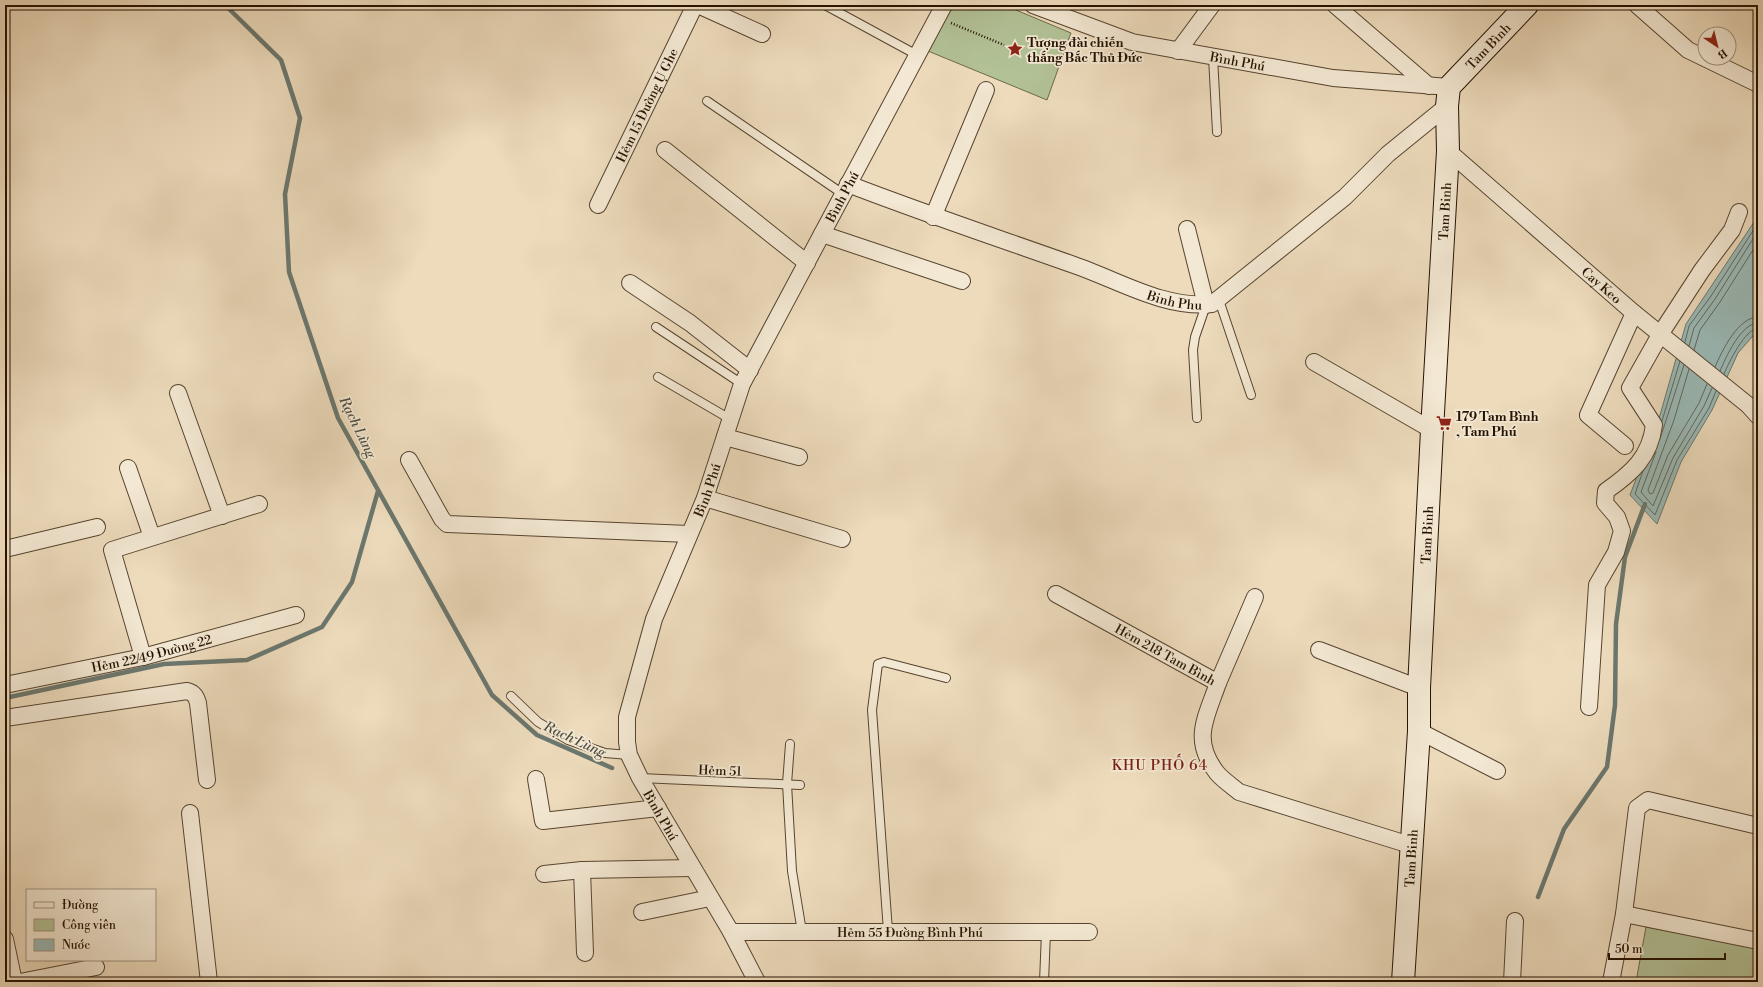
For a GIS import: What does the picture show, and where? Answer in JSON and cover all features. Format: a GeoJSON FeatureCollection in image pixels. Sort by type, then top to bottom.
{"type":"FeatureCollection","features":[{"type":"Feature","properties":{"kind":"main road","name":"Tam Bình"},"geometry":{"type":"LineString","coordinates":[[1442,93],[1527,5]]}},
{"type":"Feature","properties":{"kind":"main road","name":"Tam Binh"},"geometry":{"type":"LineString","coordinates":[[1402,982],[1410,845],[1419,731],[1419,688],[1448,151],[1442,93]]}},
{"type":"Feature","properties":{"kind":"street"},"geometry":{"type":"LineString","coordinates":[[696,5],[762,34]]}},
{"type":"Feature","properties":{"kind":"street","name":"Hẻm 15 Đường Ụ Ghe"},"geometry":{"type":"LineString","coordinates":[[598,205],[696,5]]}},
{"type":"Feature","properties":{"kind":"street","name":"Bình Phú"},"geometry":{"type":"LineString","coordinates":[[1033,5],[1132,42],[1333,78],[1442,93]]}},
{"type":"Feature","properties":{"kind":"street"},"geometry":{"type":"LineString","coordinates":[[1178,51],[1212,5]]}},
{"type":"Feature","properties":{"kind":"street"},"geometry":{"type":"LineString","coordinates":[[1335,5],[1442,93]]}},
{"type":"Feature","properties":{"kind":"street"},"geometry":{"type":"LineString","coordinates":[[1637,5],[1688,50],[1758,84]]}},
{"type":"Feature","properties":{"kind":"street","name":"Bình Phú"},"geometry":{"type":"LineString","coordinates":[[757,982],[731,932],[640,778],[629,755],[627,742],[627,717],[654,619],[705,498],[742,384],[940,11]]}},
{"type":"Feature","properties":{"kind":"street"},"geometry":{"type":"LineString","coordinates":[[932,217],[986,90]]}},
{"type":"Feature","properties":{"kind":"street","name":"Binh Phu"},"geometry":{"type":"LineString","coordinates":[[846,189],[1075,265],[1168,301],[1212,302],[1345,197],[1388,154],[1442,93]]}},
{"type":"Feature","properties":{"kind":"street"},"geometry":{"type":"LineString","coordinates":[[666,150],[807,263]]}},
{"type":"Feature","properties":{"kind":"street","name":"Cay Keo"},"geometry":{"type":"LineString","coordinates":[[1448,151],[1634,313],[1661,333],[1723,384],[1758,416]]}},
{"type":"Feature","properties":{"kind":"street"},"geometry":{"type":"LineString","coordinates":[[1589,707],[1597,585],[1616,552],[1622,531],[1617,517],[1605,503],[1606,491],[1624,478],[1640,463],[1652,440],[1654,424],[1630,388],[1661,333],[1702,270],[1732,230],[1739,212]]}},
{"type":"Feature","properties":{"kind":"street"},"geometry":{"type":"LineString","coordinates":[[1187,229],[1212,302]]}},
{"type":"Feature","properties":{"kind":"street"},"geometry":{"type":"LineString","coordinates":[[822,234],[962,281]]}},
{"type":"Feature","properties":{"kind":"street"},"geometry":{"type":"LineString","coordinates":[[630,283],[690,322],[750,370]]}},
{"type":"Feature","properties":{"kind":"street"},"geometry":{"type":"LineString","coordinates":[[1625,446],[1588,415],[1634,313]]}},
{"type":"Feature","properties":{"kind":"street"},"geometry":{"type":"LineString","coordinates":[[1314,362],[1432,430]]}},
{"type":"Feature","properties":{"kind":"street"},"geometry":{"type":"LineString","coordinates":[[178,393],[222,516]]}},
{"type":"Feature","properties":{"kind":"street"},"geometry":{"type":"LineString","coordinates":[[725,437],[799,457]]}},
{"type":"Feature","properties":{"kind":"street"},"geometry":{"type":"LineString","coordinates":[[409,460],[442,519],[447,524],[690,534]]}},
{"type":"Feature","properties":{"kind":"street"},"geometry":{"type":"LineString","coordinates":[[128,468],[152,537]]}},
{"type":"Feature","properties":{"kind":"street"},"geometry":{"type":"LineString","coordinates":[[705,498],[842,539]]}},
{"type":"Feature","properties":{"kind":"street"},"geometry":{"type":"LineString","coordinates":[[143,656],[112,550],[259,504]]}},
{"type":"Feature","properties":{"kind":"street"},"geometry":{"type":"LineString","coordinates":[[5,549],[97,527]]}},
{"type":"Feature","properties":{"kind":"street","name":"Hẻm 218 Tam Bình"},"geometry":{"type":"LineString","coordinates":[[1056,594],[1218,683],[1202,728],[1202,748],[1217,774],[1239,792],[1410,845]]}},
{"type":"Feature","properties":{"kind":"street"},"geometry":{"type":"LineString","coordinates":[[1218,683],[1255,597]]}},
{"type":"Feature","properties":{"kind":"street","name":"Hẻm 22/49 Đường 22"},"geometry":{"type":"LineString","coordinates":[[6,680],[143,656],[296,615]]}},
{"type":"Feature","properties":{"kind":"street"},"geometry":{"type":"LineString","coordinates":[[1319,650],[1419,688]]}},
{"type":"Feature","properties":{"kind":"street"},"geometry":{"type":"LineString","coordinates":[[5,718],[187,691],[192,692],[196,696],[198,703],[207,780]]}},
{"type":"Feature","properties":{"kind":"street"},"geometry":{"type":"LineString","coordinates":[[1419,731],[1497,771]]}},
{"type":"Feature","properties":{"kind":"street"},"geometry":{"type":"LineString","coordinates":[[536,779],[543,821],[658,808]]}},
{"type":"Feature","properties":{"kind":"street"},"geometry":{"type":"LineString","coordinates":[[1611,982],[1624,914],[1637,808],[1648,800],[1758,826]]}},
{"type":"Feature","properties":{"kind":"street"},"geometry":{"type":"LineString","coordinates":[[190,813],[209,982]]}},
{"type":"Feature","properties":{"kind":"street"},"geometry":{"type":"LineString","coordinates":[[544,874],[582,870],[692,868]]}},
{"type":"Feature","properties":{"kind":"street"},"geometry":{"type":"LineString","coordinates":[[582,870],[585,953]]}},
{"type":"Feature","properties":{"kind":"street"},"geometry":{"type":"LineString","coordinates":[[642,912],[710,898]]}},
{"type":"Feature","properties":{"kind":"street"},"geometry":{"type":"LineString","coordinates":[[1624,914],[1758,941]]}},
{"type":"Feature","properties":{"kind":"street"},"geometry":{"type":"LineString","coordinates":[[1512,982],[1515,922]]}},
{"type":"Feature","properties":{"kind":"street","name":"Hẻm 55 Đường Bình Phú"},"geometry":{"type":"LineString","coordinates":[[731,932],[1089,932]]}},
{"type":"Feature","properties":{"kind":"street"},"geometry":{"type":"LineString","coordinates":[[5,939],[14,982]]}},
{"type":"Feature","properties":{"kind":"street"},"geometry":{"type":"LineString","coordinates":[[20,982],[96,968]]}},
{"type":"Feature","properties":{"kind":"lane"},"geometry":{"type":"LineString","coordinates":[[825,5],[917,55]]}},
{"type":"Feature","properties":{"kind":"lane"},"geometry":{"type":"LineString","coordinates":[[1213,57],[1217,132]]}},
{"type":"Feature","properties":{"kind":"lane"},"geometry":{"type":"LineString","coordinates":[[707,101],[846,189]]}},
{"type":"Feature","properties":{"kind":"lane"},"geometry":{"type":"LineString","coordinates":[[1212,302],[1251,395]]}},
{"type":"Feature","properties":{"kind":"lane"},"geometry":{"type":"LineString","coordinates":[[1197,418],[1193,350],[1195,337],[1212,302]]}},
{"type":"Feature","properties":{"kind":"lane"},"geometry":{"type":"LineString","coordinates":[[656,327],[742,384]]}},
{"type":"Feature","properties":{"kind":"lane"},"geometry":{"type":"LineString","coordinates":[[658,377],[730,419]]}},
{"type":"Feature","properties":{"kind":"lane"},"geometry":{"type":"LineString","coordinates":[[888,932],[872,710],[878,664],[884,662],[946,678]]}},
{"type":"Feature","properties":{"kind":"lane"},"geometry":{"type":"LineString","coordinates":[[511,696],[538,722],[568,740],[605,753],[629,755]]}},
{"type":"Feature","properties":{"kind":"lane"},"geometry":{"type":"LineString","coordinates":[[790,744],[786,784],[792,871],[802,932]]}},
{"type":"Feature","properties":{"kind":"lane","name":"Hẻm 51"},"geometry":{"type":"LineString","coordinates":[[640,778],[800,785]]}},
{"type":"Feature","properties":{"kind":"lane"},"geometry":{"type":"LineString","coordinates":[[1044,982],[1046,932]]}},
{"type":"Feature","properties":{"kind":"path"},"geometry":{"type":"LineString","coordinates":[[940,11],[1004,45]]}},
{"type":"Feature","properties":{"kind":"green space"},"geometry":{"type":"Polygon","coordinates":[[[952,5],[1004,5],[1071,33],[1047,100],[928,51],[952,5]]]}},
{"type":"Feature","properties":{"kind":"green space"},"geometry":{"type":"Polygon","coordinates":[[[1646,927],[1758,947],[1758,982],[1636,982],[1646,927]]]}},
{"type":"Feature","properties":{"kind":"water"},"geometry":{"type":"Polygon","coordinates":[[[1758,216],[1758,330],[1738,353],[1712,410],[1681,462],[1657,524],[1630,495],[1660,415],[1686,324],[1758,216]]]}},
{"type":"Feature","properties":{"kind":"waterway","name":"Rạch Lùng"},"geometry":{"type":"LineString","coordinates":[[225,5],[281,60],[300,118],[285,194],[289,272],[338,418],[492,695],[537,735],[612,768]]}},
{"type":"Feature","properties":{"kind":"waterway"},"geometry":{"type":"LineString","coordinates":[[5,698],[164,664],[247,660],[322,627],[352,582],[378,491]]}},
{"type":"Feature","properties":{"kind":"waterway"},"geometry":{"type":"LineString","coordinates":[[1538,897],[1564,829],[1607,767],[1615,705],[1616,624],[1625,557],[1645,504]]}},
{"type":"Feature","properties":{"kind":"place","name":"Tượng đài chiến thắng Bắc Thủ Đức"},"geometry":{"type":"Point","coordinates":[1015,49]}},
{"type":"Feature","properties":{"kind":"place","name":"179 Tam Bình , Tam Phú"},"geometry":{"type":"Point","coordinates":[1444,423]}},
{"type":"Feature","properties":{"kind":"district","name":"KHU PHỐ 64"},"geometry":{"type":"Point","coordinates":[1160,765]}}]}
